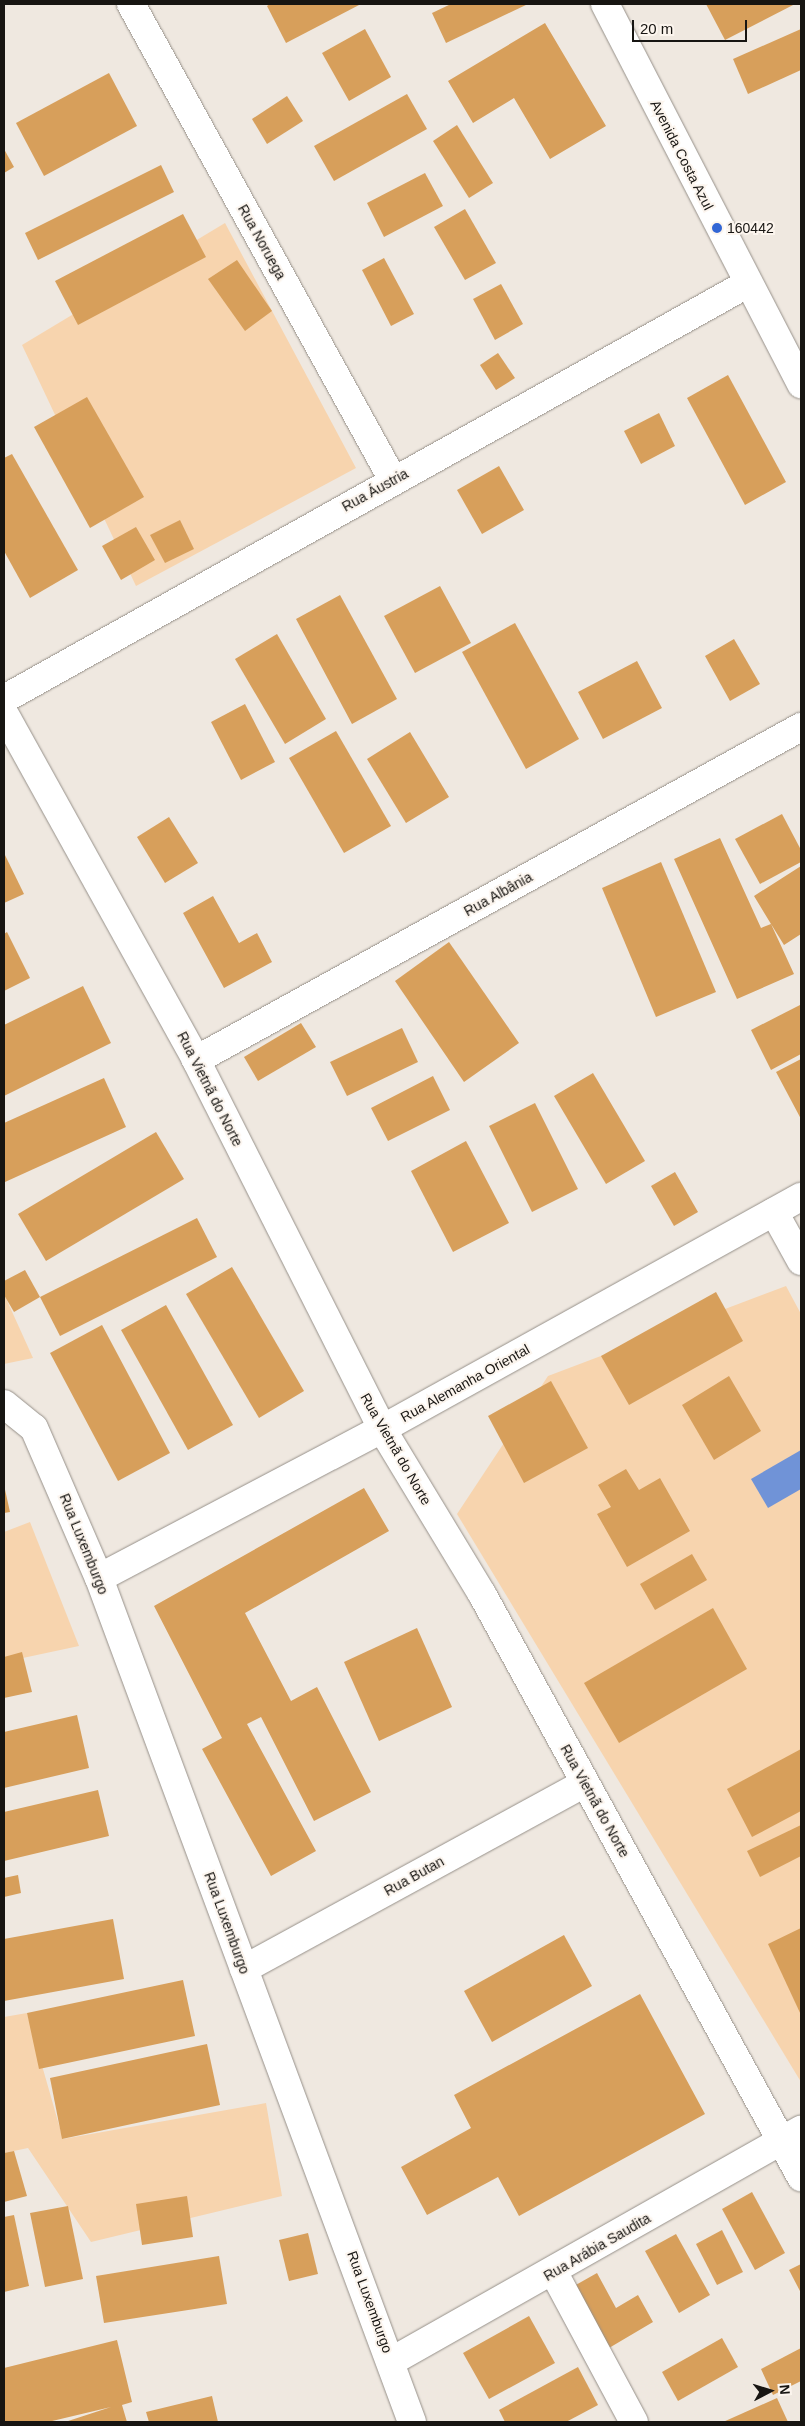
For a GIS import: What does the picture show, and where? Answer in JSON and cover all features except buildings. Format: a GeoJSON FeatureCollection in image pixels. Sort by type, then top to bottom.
{"type":"FeatureCollection","features":[{"type":"Feature","properties":{"kind":"street","name":"Rua Noruega"},"geometry":{"type":"LineString","coordinates":[[131,4],[393,480]]}},
{"type":"Feature","properties":{"kind":"street","name":"Avenida Costa Azul"},"geometry":{"type":"LineString","coordinates":[[606,4],[747,284],[801,384]]}},
{"type":"Feature","properties":{"kind":"street","name":"Rua Áustria"},"geometry":{"type":"LineString","coordinates":[[4,699],[393,480],[747,284]]}},
{"type":"Feature","properties":{"kind":"street","name":"Rua Vietnã do Norte"},"geometry":{"type":"LineString","coordinates":[[4,713],[196,1060],[382,1429],[482,1594],[584,1783],[791,2135],[801,2177]]}},
{"type":"Feature","properties":{"kind":"street","name":"Rua Albânia"},"geometry":{"type":"LineString","coordinates":[[196,1060],[801,727]]}},
{"type":"Feature","properties":{"kind":"street","name":"Rua Alemanha Oriental"},"geometry":{"type":"LineString","coordinates":[[99,1578],[382,1429],[801,1197]]}},
{"type":"Feature","properties":{"kind":"street"},"geometry":{"type":"LineString","coordinates":[[774,1212],[801,1261]]}},
{"type":"Feature","properties":{"kind":"street","name":"Rua Luxemburgo"},"geometry":{"type":"LineString","coordinates":[[4,1404],[34,1428],[99,1578],[392,2362],[412,2422]]}},
{"type":"Feature","properties":{"kind":"street","name":"Rua Butan"},"geometry":{"type":"LineString","coordinates":[[244,1969],[584,1783]]}},
{"type":"Feature","properties":{"kind":"street","name":"Rua Arábia Saudita"},"geometry":{"type":"LineString","coordinates":[[392,2362],[554,2273],[791,2135]]}},
{"type":"Feature","properties":{"kind":"street"},"geometry":{"type":"LineString","coordinates":[[554,2273],[634,2422]]}},
{"type":"Feature","properties":{"kind":"shaded area"},"geometry":{"type":"Polygon","coordinates":[[[225,223],[356,468],[136,586],[22,345],[225,223]]]}},
{"type":"Feature","properties":{"kind":"shaded area"},"geometry":{"type":"Polygon","coordinates":[[[786,1286],[801,1314],[801,2082],[457,1514],[548,1376],[786,1286]]]}},
{"type":"Feature","properties":{"kind":"shaded area"},"geometry":{"type":"Polygon","coordinates":[[[4,1294],[33,1358],[4,1364],[4,1294]]]}},
{"type":"Feature","properties":{"kind":"shaded area"},"geometry":{"type":"Polygon","coordinates":[[[30,1522],[79,1646],[4,1662],[4,1532],[30,1522]]]}},
{"type":"Feature","properties":{"kind":"shaded area"},"geometry":{"type":"Polygon","coordinates":[[[27,2013],[63,2139],[266,2103],[282,2196],[91,2242],[28,2148],[4,2153],[4,2017],[27,2013]]]}},
{"type":"Feature","properties":{"kind":"water"},"geometry":{"type":"Polygon","coordinates":[[[801,1450],[801,1489],[768,1508],[751,1479],[801,1450]]]}},
{"type":"Feature","properties":{"kind":"place","name":"160442"},"geometry":{"type":"Point","coordinates":[717,228]}}]}
